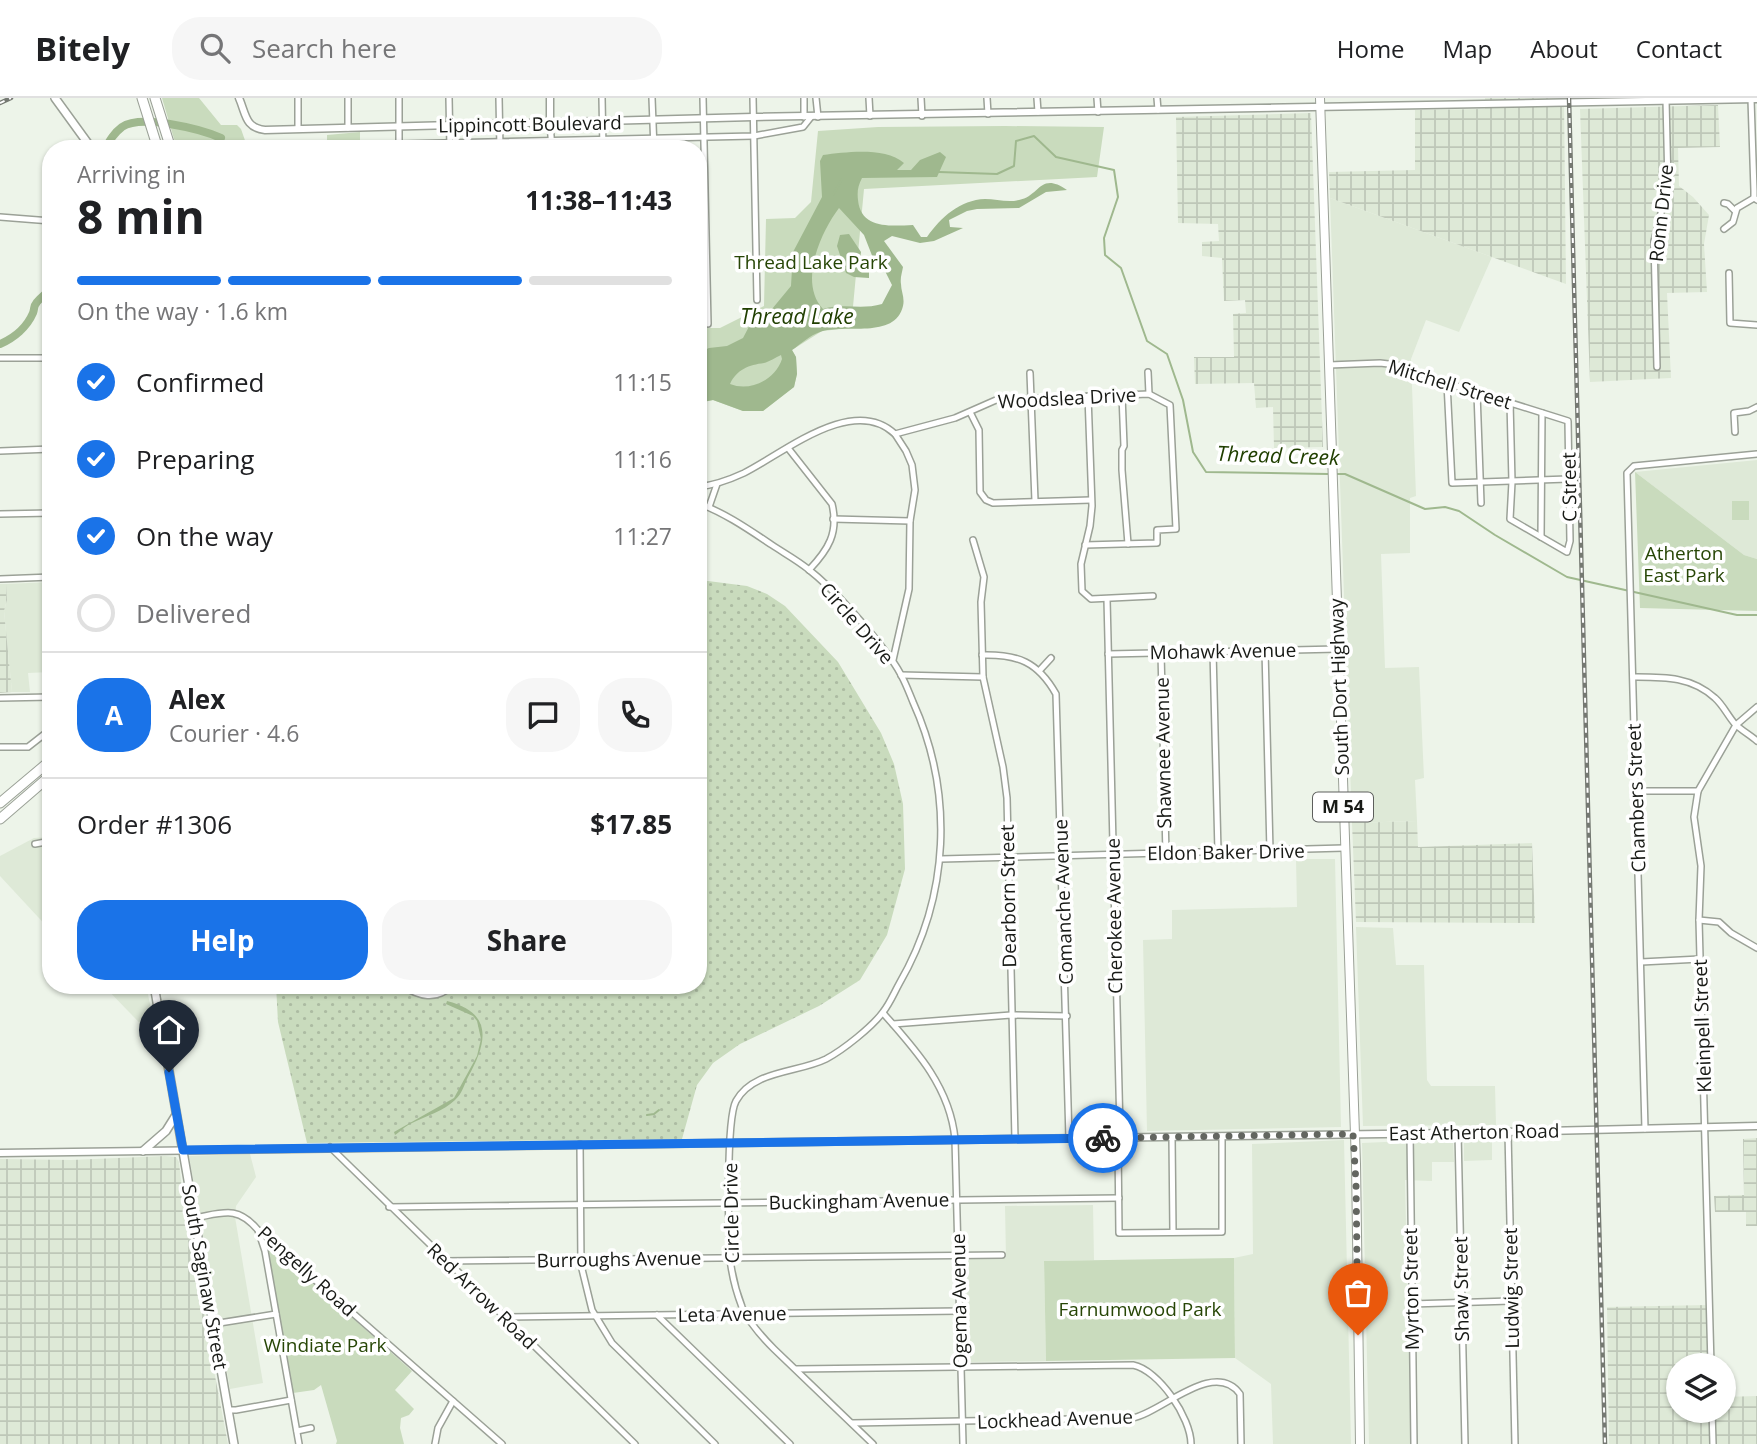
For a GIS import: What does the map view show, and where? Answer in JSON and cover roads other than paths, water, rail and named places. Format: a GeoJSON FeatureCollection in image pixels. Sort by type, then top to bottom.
{"type":"FeatureCollection","features":[{"type":"Feature","properties":{"kind":"highway"},"geometry":{"type":"LineString","coordinates":[[142,98],[155,140]]}},
{"type":"Feature","properties":{"kind":"highway"},"geometry":{"type":"LineString","coordinates":[[155,98],[168,140]]}},
{"type":"Feature","properties":{"kind":"highway"},"geometry":{"type":"LineString","coordinates":[[0,803],[42,768]]}},
{"type":"Feature","properties":{"kind":"highway"},"geometry":{"type":"LineString","coordinates":[[0,819],[42,783]]}},
{"type":"Feature","properties":{"kind":"main road"},"geometry":{"type":"LineString","coordinates":[[55,98],[85,140]]}},
{"type":"Feature","properties":{"kind":"main road","name":"South Dort Highway"},"geometry":{"type":"LineString","coordinates":[[1321,103],[1356,1183],[1360,1444]]}},
{"type":"Feature","properties":{"kind":"main road","name":"South Saginaw Street"},"geometry":{"type":"LineString","coordinates":[[156,994],[234,1444]]}},
{"type":"Feature","properties":{"kind":"main road"},"geometry":{"type":"LineString","coordinates":[[143,1151],[166,1131],[176,1114]]}},
{"type":"Feature","properties":{"kind":"street","name":"Lippincott Boulevard"},"geometry":{"type":"LineString","coordinates":[[239,98],[250,125],[265,130],[753,117],[1269,109],[1321,103],[1757,99]]}},
{"type":"Feature","properties":{"kind":"street"},"geometry":{"type":"LineString","coordinates":[[298,98],[298,129]]}},
{"type":"Feature","properties":{"kind":"street"},"geometry":{"type":"LineString","coordinates":[[348,98],[348,128]]}},
{"type":"Feature","properties":{"kind":"street"},"geometry":{"type":"LineString","coordinates":[[399,98],[399,140]]}},
{"type":"Feature","properties":{"kind":"street"},"geometry":{"type":"LineString","coordinates":[[449,98],[449,140]]}},
{"type":"Feature","properties":{"kind":"street"},"geometry":{"type":"LineString","coordinates":[[499,98],[500,140]]}},
{"type":"Feature","properties":{"kind":"street"},"geometry":{"type":"LineString","coordinates":[[550,98],[551,140]]}},
{"type":"Feature","properties":{"kind":"street"},"geometry":{"type":"LineString","coordinates":[[602,98],[603,140]]}},
{"type":"Feature","properties":{"kind":"street"},"geometry":{"type":"LineString","coordinates":[[652,98],[654,138]]}},
{"type":"Feature","properties":{"kind":"street"},"geometry":{"type":"LineString","coordinates":[[703,98],[704,140]]}},
{"type":"Feature","properties":{"kind":"street"},"geometry":{"type":"LineString","coordinates":[[752,98],[757,300]]}},
{"type":"Feature","properties":{"kind":"street"},"geometry":{"type":"LineString","coordinates":[[804,98],[811,117]]}},
{"type":"Feature","properties":{"kind":"street"},"geometry":{"type":"LineString","coordinates":[[811,117],[816,98]]}},
{"type":"Feature","properties":{"kind":"street"},"geometry":{"type":"LineString","coordinates":[[869,98],[870,116]]}},
{"type":"Feature","properties":{"kind":"street"},"geometry":{"type":"LineString","coordinates":[[921,98],[922,116]]}},
{"type":"Feature","properties":{"kind":"street"},"geometry":{"type":"LineString","coordinates":[[987,98],[988,114]]}},
{"type":"Feature","properties":{"kind":"street"},"geometry":{"type":"LineString","coordinates":[[1038,98],[1038,112]]}},
{"type":"Feature","properties":{"kind":"street"},"geometry":{"type":"LineString","coordinates":[[1097,98],[1098,112]]}},
{"type":"Feature","properties":{"kind":"street"},"geometry":{"type":"LineString","coordinates":[[1157,98],[1158,110]]}},
{"type":"Feature","properties":{"kind":"street"},"geometry":{"type":"LineString","coordinates":[[1269,98],[1269,109]]}},
{"type":"Feature","properties":{"kind":"street"},"geometry":{"type":"LineString","coordinates":[[1736,209],[1756,199],[1754,111],[1751,99]]}},
{"type":"Feature","properties":{"kind":"street","name":"Ronn Drive"},"geometry":{"type":"LineString","coordinates":[[1657,367],[1654,241],[1668,185],[1665,100]]}},
{"type":"Feature","properties":{"kind":"street","name":"Lippincott Boulevard"},"geometry":{"type":"LineString","coordinates":[[551,140],[754,136],[803,127],[811,117]]}},
{"type":"Feature","properties":{"kind":"street"},"geometry":{"type":"LineString","coordinates":[[1724,203],[1736,209]]}},
{"type":"Feature","properties":{"kind":"street"},"geometry":{"type":"LineString","coordinates":[[1724,229],[1733,222],[1736,209]]}},
{"type":"Feature","properties":{"kind":"street"},"geometry":{"type":"LineString","coordinates":[[0,217],[42,220]]}},
{"type":"Feature","properties":{"kind":"street"},"geometry":{"type":"LineString","coordinates":[[1729,273],[1730,323],[1757,325]]}},
{"type":"Feature","properties":{"kind":"street"},"geometry":{"type":"LineString","coordinates":[[707,277],[708,324]]}},
{"type":"Feature","properties":{"kind":"street"},"geometry":{"type":"LineString","coordinates":[[1,358],[42,358]]}},
{"type":"Feature","properties":{"kind":"street","name":"Mitchell Street"},"geometry":{"type":"LineString","coordinates":[[1329,365],[1397,365],[1568,421]]}},
{"type":"Feature","properties":{"kind":"street","name":"Woodslea Drive"},"geometry":{"type":"LineString","coordinates":[[1148,372],[1149,394]]}},
{"type":"Feature","properties":{"kind":"street"},"geometry":{"type":"LineString","coordinates":[[1030,373],[1035,501]]}},
{"type":"Feature","properties":{"kind":"street"},"geometry":{"type":"LineString","coordinates":[[1447,383],[1452,484],[1568,479]]}},
{"type":"Feature","properties":{"kind":"street"},"geometry":{"type":"LineString","coordinates":[[1477,393],[1481,503]]}},
{"type":"Feature","properties":{"kind":"street","name":"Woodslea Drive"},"geometry":{"type":"LineString","coordinates":[[895,434],[970,412],[996,400],[1149,394],[1170,405],[1176,529],[1157,530],[1157,543],[1128,544]]}},
{"type":"Feature","properties":{"kind":"street"},"geometry":{"type":"LineString","coordinates":[[1085,545],[1128,544],[1123,481],[1122,395]]}},
{"type":"Feature","properties":{"kind":"street"},"geometry":{"type":"LineString","coordinates":[[1088,396],[1091,500],[1090,526],[1081,564],[1082,591],[1091,599],[1153,596]]}},
{"type":"Feature","properties":{"kind":"street"},"geometry":{"type":"LineString","coordinates":[[1510,402],[1510,519],[1541,537],[1542,413]]}},
{"type":"Feature","properties":{"kind":"street"},"geometry":{"type":"LineString","coordinates":[[1735,432],[1734,413],[1757,407]]}},
{"type":"Feature","properties":{"kind":"street"},"geometry":{"type":"LineString","coordinates":[[970,412],[979,430],[980,492],[990,503],[1091,500]]}},
{"type":"Feature","properties":{"kind":"street"},"geometry":{"type":"LineString","coordinates":[[707,486],[743,473],[825,428],[851,421],[878,423],[895,434],[906,451],[914,476],[915,490],[909,521],[909,589],[892,660]]}},
{"type":"Feature","properties":{"kind":"street","name":"C Street"},"geometry":{"type":"LineString","coordinates":[[1541,537],[1567,552],[1570,541],[1568,421]]}},
{"type":"Feature","properties":{"kind":"street"},"geometry":{"type":"LineString","coordinates":[[788,448],[832,504],[835,527],[821,557],[809,569]]}},
{"type":"Feature","properties":{"kind":"street"},"geometry":{"type":"LineString","coordinates":[[0,450],[42,449]]}},
{"type":"Feature","properties":{"kind":"street","name":"Chambers Street"},"geometry":{"type":"LineString","coordinates":[[1645,1129],[1627,473],[1634,466],[1757,454]]}},
{"type":"Feature","properties":{"kind":"street"},"geometry":{"type":"LineString","coordinates":[[709,507],[717,484]]}},
{"type":"Feature","properties":{"kind":"street","name":"Circle Drive"},"geometry":{"type":"LineString","coordinates":[[709,507],[731,517],[809,569],[847,607],[892,660],[901,675],[925,732],[937,770],[942,810],[941,859],[935,892],[924,932],[883,1013],[840,1050],[825,1059],[747,1087],[732,1109],[731,1257],[735,1285],[746,1314],[760,1335],[873,1444]]}},
{"type":"Feature","properties":{"kind":"street"},"geometry":{"type":"LineString","coordinates":[[0,514],[42,513]]}},
{"type":"Feature","properties":{"kind":"street"},"geometry":{"type":"LineString","coordinates":[[833,519],[909,521]]}},
{"type":"Feature","properties":{"kind":"street","name":"Dearborn Street"},"geometry":{"type":"LineString","coordinates":[[973,540],[984,577],[981,602],[983,677],[1005,788],[1015,1139]]}},
{"type":"Feature","properties":{"kind":"street"},"geometry":{"type":"LineString","coordinates":[[0,579],[42,577]]}},
{"type":"Feature","properties":{"kind":"street","name":"Cherokee Avenue"},"geometry":{"type":"LineString","coordinates":[[1107,599],[1119,1233],[1173,1232]]}},
{"type":"Feature","properties":{"kind":"street","name":"Mohawk Avenue"},"geometry":{"type":"LineString","coordinates":[[1108,654],[1338,649]]}},
{"type":"Feature","properties":{"kind":"street"},"geometry":{"type":"LineString","coordinates":[[1265,650],[1270,851]]}},
{"type":"Feature","properties":{"kind":"street"},"geometry":{"type":"LineString","coordinates":[[1213,651],[1218,852]]}},
{"type":"Feature","properties":{"kind":"street","name":"Shawnee Avenue"},"geometry":{"type":"LineString","coordinates":[[1161,653],[1166,853]]}},
{"type":"Feature","properties":{"kind":"street"},"geometry":{"type":"LineString","coordinates":[[982,655],[1012,656],[1029,663],[1039,671],[1051,658]]}},
{"type":"Feature","properties":{"kind":"street","name":"Comanche Avenue"},"geometry":{"type":"LineString","coordinates":[[1039,671],[1056,694],[1058,705],[1069,1138]]}},
{"type":"Feature","properties":{"kind":"street"},"geometry":{"type":"LineString","coordinates":[[901,675],[983,677]]}},
{"type":"Feature","properties":{"kind":"street"},"geometry":{"type":"LineString","coordinates":[[1633,677],[1685,680],[1716,699],[1736,725],[1757,741]]}},
{"type":"Feature","properties":{"kind":"street"},"geometry":{"type":"LineString","coordinates":[[0,698],[42,696]]}},
{"type":"Feature","properties":{"kind":"street","name":"Kleinpell Street"},"geometry":{"type":"LineString","coordinates":[[1711,1353],[1699,920],[1701,866],[1694,817],[1698,791],[1736,725],[1757,707]]}},
{"type":"Feature","properties":{"kind":"street"},"geometry":{"type":"LineString","coordinates":[[0,747],[28,747],[42,736]]}},
{"type":"Feature","properties":{"kind":"street"},"geometry":{"type":"LineString","coordinates":[[1636,792],[1698,791]]}},
{"type":"Feature","properties":{"kind":"street"},"geometry":{"type":"LineString","coordinates":[[35,844],[42,843]]}},
{"type":"Feature","properties":{"kind":"street","name":"Eldon Baker Drive"},"geometry":{"type":"LineString","coordinates":[[941,859],[1344,848]]}},
{"type":"Feature","properties":{"kind":"street"},"geometry":{"type":"LineString","coordinates":[[1699,920],[1719,922],[1745,943],[1757,948]]}},
{"type":"Feature","properties":{"kind":"street"},"geometry":{"type":"LineString","coordinates":[[1641,961],[1700,959]]}},
{"type":"Feature","properties":{"kind":"street"},"geometry":{"type":"LineString","coordinates":[[418,994],[423,997],[436,994]]}},
{"type":"Feature","properties":{"kind":"street","name":"Ogema Avenue"},"geometry":{"type":"LineString","coordinates":[[883,1013],[914,1048],[939,1085],[952,1115],[955,1139],[963,1444]]}},
{"type":"Feature","properties":{"kind":"street"},"geometry":{"type":"LineString","coordinates":[[893,1024],[1011,1015],[1067,1016]]}},
{"type":"Feature","properties":{"kind":"street","name":"East Atherton Road"},"geometry":{"type":"LineString","coordinates":[[0,1153],[1458,1133],[1757,1126]]}},
{"type":"Feature","properties":{"kind":"street","name":"Ludwig Street"},"geometry":{"type":"LineString","coordinates":[[1508,1132],[1515,1444]]}},
{"type":"Feature","properties":{"kind":"street","name":"Myrton Street"},"geometry":{"type":"LineString","coordinates":[[1410,1133],[1414,1444]]}},
{"type":"Feature","properties":{"kind":"street","name":"Shaw Street"},"geometry":{"type":"LineString","coordinates":[[1458,1133],[1465,1444]]}},
{"type":"Feature","properties":{"kind":"street"},"geometry":{"type":"LineString","coordinates":[[1172,1137],[1173,1232],[1223,1232],[1222,1136]]}},
{"type":"Feature","properties":{"kind":"street"},"geometry":{"type":"LineString","coordinates":[[580,1144],[581,1260],[594,1315],[612,1343],[715,1444]]}},
{"type":"Feature","properties":{"kind":"street","name":"Red Arrow Road"},"geometry":{"type":"LineString","coordinates":[[330,1147],[635,1444]]}},
{"type":"Feature","properties":{"kind":"street","name":"Buckingham Avenue"},"geometry":{"type":"LineString","coordinates":[[389,1207],[1119,1198]]}},
{"type":"Feature","properties":{"kind":"street","name":"Pengelly Road"},"geometry":{"type":"LineString","coordinates":[[194,1218],[229,1211],[240,1213],[250,1220],[258,1230],[502,1444]]}},
{"type":"Feature","properties":{"kind":"street"},"geometry":{"type":"LineString","coordinates":[[258,1230],[265,1251],[299,1444]]}},
{"type":"Feature","properties":{"kind":"street","name":"Burroughs Avenue"},"geometry":{"type":"LineString","coordinates":[[445,1261],[1002,1255]]}},
{"type":"Feature","properties":{"kind":"street"},"geometry":{"type":"LineString","coordinates":[[1411,1304],[1511,1301]]}},
{"type":"Feature","properties":{"kind":"street","name":"Leta Avenue"},"geometry":{"type":"LineString","coordinates":[[504,1317],[960,1311]]}},
{"type":"Feature","properties":{"kind":"street"},"geometry":{"type":"LineString","coordinates":[[213,1324],[276,1314]]}},
{"type":"Feature","properties":{"kind":"street"},"geometry":{"type":"LineString","coordinates":[[657,1315],[790,1444]]}},
{"type":"Feature","properties":{"kind":"street"},"geometry":{"type":"LineString","coordinates":[[795,1369],[1133,1364],[1143,1366],[1149,1371],[1172,1399],[1188,1422],[1191,1444]]}},
{"type":"Feature","properties":{"kind":"street","name":"Lockhead Avenue"},"geometry":{"type":"LineString","coordinates":[[852,1423],[1132,1418],[1151,1413],[1193,1387],[1221,1383],[1235,1387],[1240,1399],[1241,1444]]}},
{"type":"Feature","properties":{"kind":"street"},"geometry":{"type":"LineString","coordinates":[[228,1410],[291,1400]]}},
{"type":"Feature","properties":{"kind":"street"},"geometry":{"type":"LineString","coordinates":[[435,1444],[438,1428],[453,1401]]}},
{"type":"Feature","properties":{"kind":"street"},"geometry":{"type":"LineString","coordinates":[[1712,1423],[1713,1444]]}},
{"type":"Feature","properties":{"kind":"street"},"geometry":{"type":"LineString","coordinates":[[297,1431],[311,1428]]}},
{"type":"Feature","properties":{"kind":"water","name":"Thread Lake"},"geometry":{"type":"Polygon","coordinates":[[[940,152],[946,157],[937,177],[862,178],[858,197],[864,216],[878,224],[913,225],[921,237],[927,237],[945,216],[967,203],[985,199],[1019,200],[1051,183],[1067,190],[1046,192],[1019,208],[967,211],[949,220],[950,227],[963,228],[934,241],[920,243],[892,236],[884,241],[903,267],[903,306],[898,317],[880,327],[816,333],[792,350],[796,357],[797,374],[794,387],[763,411],[743,411],[713,400],[707,401],[707,349],[727,346],[743,338],[753,319],[772,309],[791,286],[793,252],[822,197],[820,161],[823,155],[876,153],[904,163],[897,170],[911,170],[920,160],[940,152]],[[839,208],[819,243],[812,272],[812,285],[823,309],[882,304],[892,285],[885,271],[877,265],[869,270],[869,278],[854,277],[846,273],[837,246],[840,235],[849,234],[861,252],[860,259],[866,261],[873,258],[864,235],[839,208]],[[781,355],[744,369],[730,384],[746,386],[761,382],[774,373],[782,359],[781,355]]]}},
{"type":"Feature","properties":{"kind":"water"},"geometry":{"type":"Polygon","coordinates":[[[447,1001],[462,1006],[479,1021],[482,1041],[479,1052],[461,1092],[451,1104],[409,1124],[395,1135],[394,1132],[454,1098],[477,1056],[481,1039],[477,1021],[473,1016],[446,1004],[447,1001]]]}},
{"type":"Feature","properties":{"kind":"waterway","name":"Thread Creek"},"geometry":{"type":"LineString","coordinates":[[110,140],[122,127],[143,122],[186,127],[221,138]]}},
{"type":"Feature","properties":{"kind":"waterway","name":"Thread Creek"},"geometry":{"type":"LineString","coordinates":[[939,172],[997,174],[1014,166],[1016,141],[1034,136],[1056,157],[1114,170],[1118,197],[1104,238],[1105,255],[1121,268],[1147,341],[1167,354],[1183,400],[1193,452],[1206,472],[1328,474]]}},
{"type":"Feature","properties":{"kind":"waterway","name":"Thread Creek"},"geometry":{"type":"LineString","coordinates":[[833,195],[842,179]]}},
{"type":"Feature","properties":{"kind":"waterway","name":"Thread Creek"},"geometry":{"type":"LineString","coordinates":[[0,344],[24,327],[42,297]]}},
{"type":"Feature","properties":{"kind":"waterway","name":"Thread Creek"},"geometry":{"type":"LineString","coordinates":[[1337,474],[1345,474],[1425,509],[1445,507],[1459,511],[1567,577],[1737,615],[1757,615]]}},
{"type":"Feature","properties":{"kind":"waterway"},"geometry":{"type":"LineString","coordinates":[[647,1115],[659,1110]]}},
{"type":"Feature","properties":{"kind":"railway"},"geometry":{"type":"LineString","coordinates":[[0,103],[11,98]]}},
{"type":"Feature","properties":{"kind":"railway"},"geometry":{"type":"LineString","coordinates":[[1569,98],[1605,1444]]}},
{"type":"Feature","properties":{"kind":"park label","name":"Thread Lake Park"},"geometry":{"type":"Point","coordinates":[811,262]}},
{"type":"Feature","properties":{"kind":"park label","name":"Atherton East Park"},"geometry":{"type":"Point","coordinates":[1684,564]}},
{"type":"Feature","properties":{"kind":"park label","name":"Farnumwood Park"},"geometry":{"type":"Point","coordinates":[1140,1309]}},
{"type":"Feature","properties":{"kind":"park label","name":"Windiate Park"},"geometry":{"type":"Point","coordinates":[325,1345]}}]}
